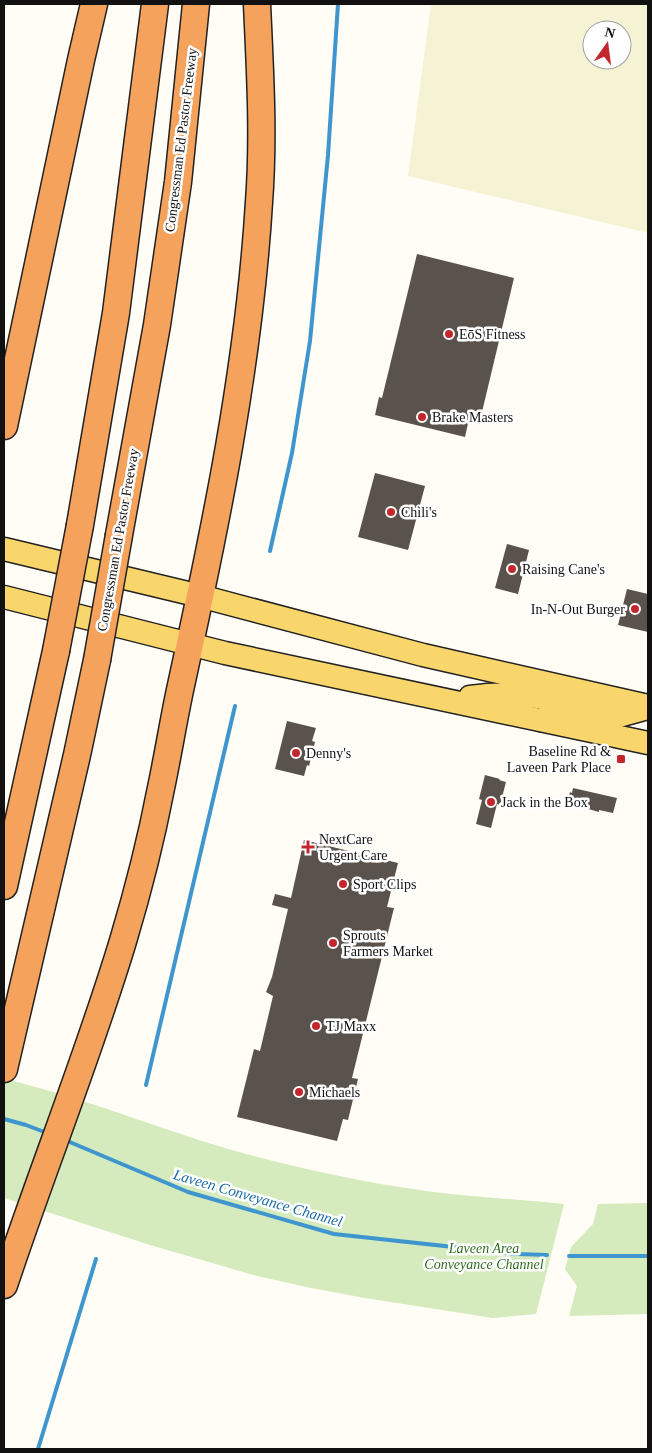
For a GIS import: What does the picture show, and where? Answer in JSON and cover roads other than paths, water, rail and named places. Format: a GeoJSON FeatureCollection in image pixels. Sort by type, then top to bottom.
{"type":"FeatureCollection","features":[{"type":"Feature","properties":{"kind":"highway"},"geometry":{"type":"LineString","coordinates":[[4,426],[94,4]]}},
{"type":"Feature","properties":{"kind":"highway"},"geometry":{"type":"LineString","coordinates":[[4,886],[56,651],[80,525],[116,313],[155,4]]}},
{"type":"Feature","properties":{"kind":"highway","name":"Congressman Ed Pastor Freeway"},"geometry":{"type":"LineString","coordinates":[[4,1069],[77,755],[97,660],[157,325],[173,211],[196,4]]}},
{"type":"Feature","properties":{"kind":"highway"},"geometry":{"type":"LineString","coordinates":[[4,1285],[48,1156],[102,1008],[138,891],[160,796],[177,701],[200,596],[242,372],[254,270],[260,199],[262,135],[257,4]]}},
{"type":"Feature","properties":{"kind":"main road"},"geometry":{"type":"LineString","coordinates":[[4,548],[200,596],[423,655],[648,707]]}},
{"type":"Feature","properties":{"kind":"main road"},"geometry":{"type":"LineString","coordinates":[[4,597],[190,644],[648,743]]}},
{"type":"Feature","properties":{"kind":"main road"},"geometry":{"type":"LineString","coordinates":[[444,700],[514,695],[545,698],[564,694],[569,688]]}},
{"type":"Feature","properties":{"kind":"main road"},"geometry":{"type":"LineString","coordinates":[[541,720],[563,709],[619,716],[648,707]]}},
{"type":"Feature","properties":{"kind":"waterway"},"geometry":{"type":"LineString","coordinates":[[270,551],[292,453],[310,341],[328,155],[338,4]]}},
{"type":"Feature","properties":{"kind":"waterway"},"geometry":{"type":"LineString","coordinates":[[146,1085],[235,706]]}},
{"type":"Feature","properties":{"kind":"waterway","name":"Laveen Conveyance Channel"},"geometry":{"type":"LineString","coordinates":[[4,1119],[47,1133]]}},
{"type":"Feature","properties":{"kind":"waterway","name":"Laveen Conveyance Channel"},"geometry":{"type":"LineString","coordinates":[[65,1140],[188,1192],[334,1234],[518,1254],[547,1255]]}},
{"type":"Feature","properties":{"kind":"waterway","name":"Laveen Conveyance Channel"},"geometry":{"type":"LineString","coordinates":[[569,1256],[648,1256]]}},
{"type":"Feature","properties":{"kind":"waterway"},"geometry":{"type":"LineString","coordinates":[[38,1449],[96,1259]]}},
{"type":"Feature","properties":{"kind":"place","name":"EōS Fitness"},"geometry":{"type":"Point","coordinates":[449,334]}},
{"type":"Feature","properties":{"kind":"place","name":"Brake Masters"},"geometry":{"type":"Point","coordinates":[422,417]}},
{"type":"Feature","properties":{"kind":"place","name":"Chili's"},"geometry":{"type":"Point","coordinates":[391,512]}},
{"type":"Feature","properties":{"kind":"place","name":"Raising Cane's"},"geometry":{"type":"Point","coordinates":[512,569]}},
{"type":"Feature","properties":{"kind":"place","name":"In-N-Out Burger"},"geometry":{"type":"Point","coordinates":[635,609]}},
{"type":"Feature","properties":{"kind":"place","name":"Denny's"},"geometry":{"type":"Point","coordinates":[296,753]}},
{"type":"Feature","properties":{"kind":"place","name":"Baseline Rd & Laveen Park Place"},"geometry":{"type":"Point","coordinates":[621,759]}},
{"type":"Feature","properties":{"kind":"place","name":"Jack in the Box"},"geometry":{"type":"Point","coordinates":[491,802]}},
{"type":"Feature","properties":{"kind":"place","name":"NextCare Urgent Care"},"geometry":{"type":"Point","coordinates":[308,847]}},
{"type":"Feature","properties":{"kind":"place","name":"Sport Clips"},"geometry":{"type":"Point","coordinates":[343,884]}},
{"type":"Feature","properties":{"kind":"place","name":"Sprouts Farmers Market"},"geometry":{"type":"Point","coordinates":[333,943]}},
{"type":"Feature","properties":{"kind":"place","name":"TJ Maxx"},"geometry":{"type":"Point","coordinates":[316,1026]}},
{"type":"Feature","properties":{"kind":"place","name":"Michaels"},"geometry":{"type":"Point","coordinates":[299,1092]}},
{"type":"Feature","properties":{"kind":"park label","name":"Laveen Area Conveyance Channel"},"geometry":{"type":"Point","coordinates":[484,1256]}}]}
